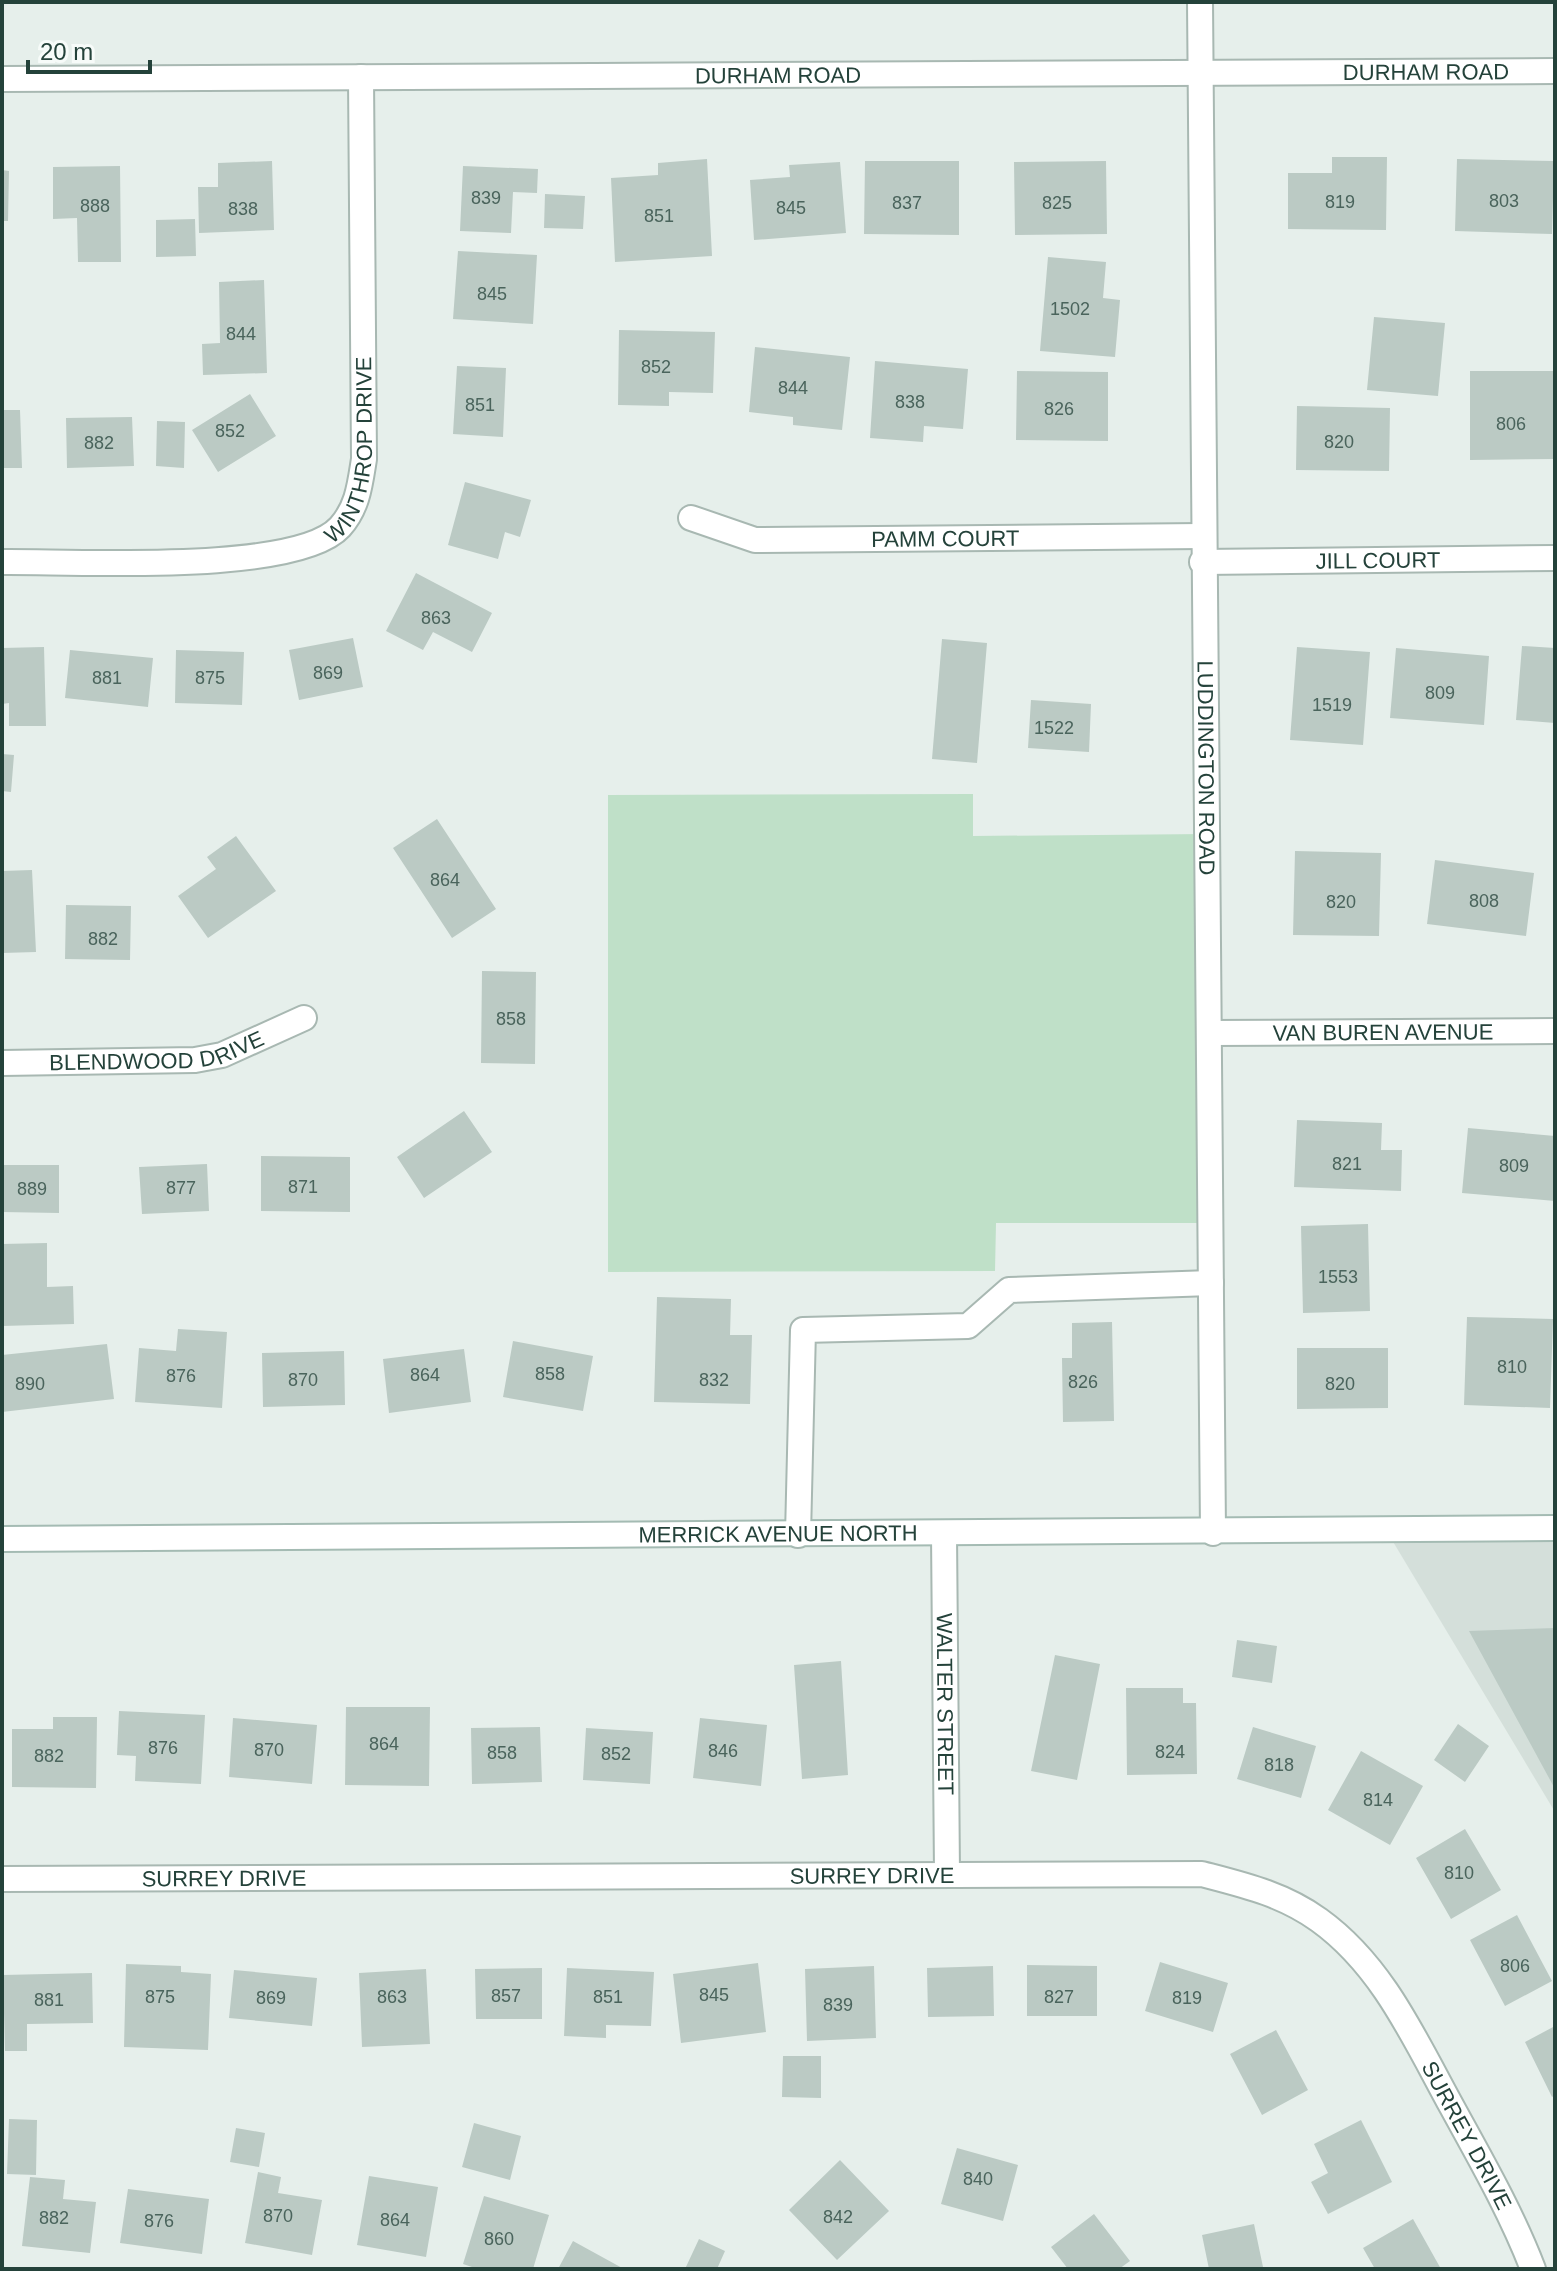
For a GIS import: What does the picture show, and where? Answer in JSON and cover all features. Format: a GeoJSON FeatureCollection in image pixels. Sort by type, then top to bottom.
{"type":"FeatureCollection","features":[{"type":"Feature","properties":{"kind":"street","name":"LUDDINGTON ROAD"},"geometry":{"type":"LineString","coordinates":[[1200,2],[1202,562],[1213,1533]]}},
{"type":"Feature","properties":{"kind":"street","name":"DURHAM ROAD"},"geometry":{"type":"LineString","coordinates":[[2,79],[1555,71]]}},
{"type":"Feature","properties":{"kind":"street","name":"WINTHROP DRIVE"},"geometry":{"type":"LineString","coordinates":[[2,562],[251,560],[310,547],[339,529],[357,503],[364,459],[361,77]]}},
{"type":"Feature","properties":{"kind":"street","name":"PAMM COURT"},"geometry":{"type":"LineString","coordinates":[[691,518],[755,540],[1202,536]]}},
{"type":"Feature","properties":{"kind":"street","name":"JILL COURT"},"geometry":{"type":"LineString","coordinates":[[1202,562],[1555,558]]}},
{"type":"Feature","properties":{"kind":"street","name":"BLENDWOOD DRIVE"},"geometry":{"type":"LineString","coordinates":[[2,1063],[195,1060],[222,1055],[304,1018]]}},
{"type":"Feature","properties":{"kind":"street","name":"VAN BUREN AVENUE"},"geometry":{"type":"LineString","coordinates":[[1209,1033],[1555,1031]]}},
{"type":"Feature","properties":{"kind":"street"},"geometry":{"type":"LineString","coordinates":[[798,1535],[803,1330],[968,1326],[1009,1290],[1211,1283]]}},
{"type":"Feature","properties":{"kind":"street","name":"MERRICK AVENUE NORTH"},"geometry":{"type":"LineString","coordinates":[[2,1539],[1213,1533],[1555,1528]]}},
{"type":"Feature","properties":{"kind":"street","name":"WALTER STREET"},"geometry":{"type":"LineString","coordinates":[[944,1534],[947,1873]]}},
{"type":"Feature","properties":{"kind":"street","name":"SURREY DRIVE"},"geometry":{"type":"LineString","coordinates":[[2,1879],[1202,1874],[1272,1892],[1320,1921],[1364,1962],[1393,2000],[1515,2221],[1533,2269]]}},
{"type":"Feature","properties":{"kind":"shaded area"},"geometry":{"type":"Polygon","coordinates":[[[1555,1528],[1555,1812],[1386,1530],[1555,1528]]]}},
{"type":"Feature","properties":{"kind":"green space"},"geometry":{"type":"Polygon","coordinates":[[[973,794],[973,836],[1206,834],[1211,1223],[996,1223],[995,1271],[608,1272],[608,795],[973,794]]]}},
{"type":"Feature","properties":{"kind":"building"},"geometry":{"type":"Polygon","coordinates":[[[1332,157],[1387,157],[1386,230],[1288,229],[1288,173],[1332,173],[1332,157]]]}},
{"type":"Feature","properties":{"kind":"building"},"geometry":{"type":"Polygon","coordinates":[[[707,159],[712,256],[615,262],[611,178],[658,175],[658,163],[707,159]]]}},
{"type":"Feature","properties":{"kind":"building"},"geometry":{"type":"Polygon","coordinates":[[[1457,159],[1554,161],[1552,234],[1455,231],[1457,159]]]}},
{"type":"Feature","properties":{"kind":"building"},"geometry":{"type":"Polygon","coordinates":[[[272,161],[274,230],[199,233],[198,187],[218,187],[218,163],[272,161]]]}},
{"type":"Feature","properties":{"kind":"building"},"geometry":{"type":"Polygon","coordinates":[[[865,161],[959,161],[959,235],[864,234],[865,161]]]}},
{"type":"Feature","properties":{"kind":"building"},"geometry":{"type":"Polygon","coordinates":[[[1106,161],[1107,234],[1015,235],[1014,162],[1106,161]]]}},
{"type":"Feature","properties":{"kind":"building"},"geometry":{"type":"Polygon","coordinates":[[[840,162],[846,233],[754,240],[750,180],[790,177],[789,165],[840,162]]]}},
{"type":"Feature","properties":{"kind":"building"},"geometry":{"type":"Polygon","coordinates":[[[120,166],[121,262],[78,262],[77,218],[53,219],[53,167],[120,166]]]}},
{"type":"Feature","properties":{"kind":"building"},"geometry":{"type":"Polygon","coordinates":[[[463,166],[538,169],[537,193],[513,192],[511,233],[460,231],[463,166]]]}},
{"type":"Feature","properties":{"kind":"building"},"geometry":{"type":"Polygon","coordinates":[[[2,170],[9,171],[8,221],[2,221],[2,170]]]}},
{"type":"Feature","properties":{"kind":"building"},"geometry":{"type":"Polygon","coordinates":[[[545,194],[585,196],[583,229],[544,228],[545,194]]]}},
{"type":"Feature","properties":{"kind":"building"},"geometry":{"type":"Polygon","coordinates":[[[195,219],[196,256],[156,257],[156,220],[195,219]]]}},
{"type":"Feature","properties":{"kind":"building"},"geometry":{"type":"Polygon","coordinates":[[[458,251],[537,255],[533,324],[453,319],[458,251]]]}},
{"type":"Feature","properties":{"kind":"building"},"geometry":{"type":"Polygon","coordinates":[[[1048,257],[1106,262],[1103,298],[1120,300],[1115,357],[1040,351],[1048,257]]]}},
{"type":"Feature","properties":{"kind":"building"},"geometry":{"type":"Polygon","coordinates":[[[264,280],[267,373],[203,375],[202,344],[220,343],[219,282],[264,280]]]}},
{"type":"Feature","properties":{"kind":"building"},"geometry":{"type":"Polygon","coordinates":[[[1374,317],[1445,323],[1438,396],[1367,390],[1374,317]]]}},
{"type":"Feature","properties":{"kind":"building"},"geometry":{"type":"Polygon","coordinates":[[[619,330],[715,332],[713,393],[669,392],[669,406],[618,405],[619,330]]]}},
{"type":"Feature","properties":{"kind":"building"},"geometry":{"type":"Polygon","coordinates":[[[755,347],[850,357],[842,430],[793,425],[793,417],[749,412],[755,347]]]}},
{"type":"Feature","properties":{"kind":"building"},"geometry":{"type":"Polygon","coordinates":[[[875,361],[968,369],[963,429],[924,426],[923,442],[870,438],[875,361]]]}},
{"type":"Feature","properties":{"kind":"building"},"geometry":{"type":"Polygon","coordinates":[[[457,366],[506,368],[503,437],[453,434],[457,366]]]}},
{"type":"Feature","properties":{"kind":"building"},"geometry":{"type":"Polygon","coordinates":[[[1017,371],[1108,372],[1108,441],[1016,440],[1017,371]]]}},
{"type":"Feature","properties":{"kind":"building"},"geometry":{"type":"Polygon","coordinates":[[[1470,371],[1555,371],[1555,459],[1470,460],[1470,371]]]}},
{"type":"Feature","properties":{"kind":"building"},"geometry":{"type":"Polygon","coordinates":[[[250,394],[276,436],[218,472],[192,430],[250,394]]]}},
{"type":"Feature","properties":{"kind":"building"},"geometry":{"type":"Polygon","coordinates":[[[1297,406],[1390,408],[1389,471],[1296,470],[1297,406]]]}},
{"type":"Feature","properties":{"kind":"building"},"geometry":{"type":"Polygon","coordinates":[[[2,410],[20,410],[22,468],[2,468],[2,410]]]}},
{"type":"Feature","properties":{"kind":"building"},"geometry":{"type":"Polygon","coordinates":[[[132,417],[134,466],[67,468],[66,418],[132,417]]]}},
{"type":"Feature","properties":{"kind":"building"},"geometry":{"type":"Polygon","coordinates":[[[157,421],[185,422],[184,468],[156,466],[157,421]]]}},
{"type":"Feature","properties":{"kind":"building"},"geometry":{"type":"Polygon","coordinates":[[[465,482],[531,500],[520,537],[505,532],[498,559],[448,545],[465,482]]]}},
{"type":"Feature","properties":{"kind":"building"},"geometry":{"type":"Polygon","coordinates":[[[416,573],[492,613],[472,652],[433,632],[423,650],[386,631],[416,573]]]}},
{"type":"Feature","properties":{"kind":"building"},"geometry":{"type":"Polygon","coordinates":[[[353,638],[363,687],[299,700],[289,650],[353,638]]]}},
{"type":"Feature","properties":{"kind":"building"},"geometry":{"type":"Polygon","coordinates":[[[942,639],[987,643],[977,763],[932,759],[942,639]]]}},
{"type":"Feature","properties":{"kind":"building"},"geometry":{"type":"Polygon","coordinates":[[[1522,646],[1555,648],[1555,723],[1516,720],[1522,646]]]}},
{"type":"Feature","properties":{"kind":"building"},"geometry":{"type":"Polygon","coordinates":[[[44,647],[46,726],[9,726],[9,703],[2,704],[2,648],[44,647]]]}},
{"type":"Feature","properties":{"kind":"building"},"geometry":{"type":"Polygon","coordinates":[[[1297,647],[1370,652],[1363,745],[1290,740],[1297,647]]]}},
{"type":"Feature","properties":{"kind":"building"},"geometry":{"type":"Polygon","coordinates":[[[1396,648],[1489,656],[1484,725],[1390,718],[1396,648]]]}},
{"type":"Feature","properties":{"kind":"building"},"geometry":{"type":"Polygon","coordinates":[[[70,650],[153,658],[148,707],[65,698],[70,650]]]}},
{"type":"Feature","properties":{"kind":"building"},"geometry":{"type":"Polygon","coordinates":[[[176,650],[244,652],[242,705],[175,703],[176,650]]]}},
{"type":"Feature","properties":{"kind":"building"},"geometry":{"type":"Polygon","coordinates":[[[1031,700],[1091,704],[1089,752],[1028,748],[1031,700]]]}},
{"type":"Feature","properties":{"kind":"building"},"geometry":{"type":"Polygon","coordinates":[[[2,754],[14,755],[11,792],[2,791],[2,754]]]}},
{"type":"Feature","properties":{"kind":"building"},"geometry":{"type":"Polygon","coordinates":[[[437,819],[496,909],[452,938],[393,848],[437,819]]]}},
{"type":"Feature","properties":{"kind":"building"},"geometry":{"type":"Polygon","coordinates":[[[236,836],[276,891],[208,938],[178,896],[216,869],[207,857],[236,836]]]}},
{"type":"Feature","properties":{"kind":"building"},"geometry":{"type":"Polygon","coordinates":[[[1295,851],[1381,853],[1379,936],[1293,935],[1295,851]]]}},
{"type":"Feature","properties":{"kind":"building"},"geometry":{"type":"Polygon","coordinates":[[[1435,860],[1534,873],[1526,936],[1427,924],[1435,860]]]}},
{"type":"Feature","properties":{"kind":"building"},"geometry":{"type":"Polygon","coordinates":[[[32,870],[36,952],[2,953],[2,871],[32,870]]]}},
{"type":"Feature","properties":{"kind":"building"},"geometry":{"type":"Polygon","coordinates":[[[66,905],[131,906],[130,960],[65,959],[66,905]]]}},
{"type":"Feature","properties":{"kind":"building"},"geometry":{"type":"Polygon","coordinates":[[[482,971],[536,972],[535,1064],[481,1063],[482,971]]]}},
{"type":"Feature","properties":{"kind":"building"},"geometry":{"type":"Polygon","coordinates":[[[464,1111],[492,1152],[424,1198],[397,1157],[464,1111]]]}},
{"type":"Feature","properties":{"kind":"building"},"geometry":{"type":"Polygon","coordinates":[[[1297,1120],[1382,1123],[1381,1150],[1402,1150],[1401,1191],[1294,1187],[1297,1120]]]}},
{"type":"Feature","properties":{"kind":"building"},"geometry":{"type":"Polygon","coordinates":[[[1468,1128],[1555,1136],[1555,1201],[1462,1193],[1468,1128]]]}},
{"type":"Feature","properties":{"kind":"building"},"geometry":{"type":"Polygon","coordinates":[[[261,1156],[350,1157],[350,1212],[261,1211],[261,1156]]]}},
{"type":"Feature","properties":{"kind":"building"},"geometry":{"type":"Polygon","coordinates":[[[207,1164],[209,1211],[142,1214],[139,1167],[207,1164]]]}},
{"type":"Feature","properties":{"kind":"building"},"geometry":{"type":"Polygon","coordinates":[[[2,1165],[59,1165],[59,1213],[2,1212],[2,1165]]]}},
{"type":"Feature","properties":{"kind":"building"},"geometry":{"type":"Polygon","coordinates":[[[1368,1224],[1370,1311],[1303,1313],[1301,1226],[1368,1224]]]}},
{"type":"Feature","properties":{"kind":"building"},"geometry":{"type":"Polygon","coordinates":[[[47,1243],[47,1287],[73,1286],[74,1324],[2,1326],[2,1244],[47,1243]]]}},
{"type":"Feature","properties":{"kind":"building"},"geometry":{"type":"Polygon","coordinates":[[[657,1297],[731,1299],[730,1335],[752,1335],[750,1404],[654,1402],[657,1297]]]}},
{"type":"Feature","properties":{"kind":"building"},"geometry":{"type":"Polygon","coordinates":[[[1467,1317],[1553,1319],[1550,1408],[1464,1405],[1467,1317]]]}},
{"type":"Feature","properties":{"kind":"building"},"geometry":{"type":"Polygon","coordinates":[[[1112,1322],[1114,1421],[1063,1422],[1062,1358],[1072,1358],[1072,1323],[1112,1322]]]}},
{"type":"Feature","properties":{"kind":"building"},"geometry":{"type":"Polygon","coordinates":[[[178,1329],[227,1332],[222,1408],[135,1402],[139,1348],[176,1351],[178,1329]]]}},
{"type":"Feature","properties":{"kind":"building"},"geometry":{"type":"Polygon","coordinates":[[[513,1341],[593,1356],[583,1411],[503,1397],[513,1341]]]}},
{"type":"Feature","properties":{"kind":"building"},"geometry":{"type":"Polygon","coordinates":[[[107,1344],[114,1399],[2,1412],[2,1355],[107,1344]]]}},
{"type":"Feature","properties":{"kind":"building"},"geometry":{"type":"Polygon","coordinates":[[[1297,1348],[1388,1348],[1388,1408],[1297,1409],[1297,1348]]]}},
{"type":"Feature","properties":{"kind":"building"},"geometry":{"type":"Polygon","coordinates":[[[464,1349],[471,1402],[389,1413],[383,1359],[464,1349]]]}},
{"type":"Feature","properties":{"kind":"building"},"geometry":{"type":"Polygon","coordinates":[[[344,1351],[345,1405],[263,1407],[262,1353],[344,1351]]]}},
{"type":"Feature","properties":{"kind":"building"},"geometry":{"type":"Polygon","coordinates":[[[1555,1628],[1555,1789],[1469,1631],[1555,1628]]]}},
{"type":"Feature","properties":{"kind":"building"},"geometry":{"type":"Polygon","coordinates":[[[1237,1640],[1277,1646],[1272,1683],[1232,1677],[1237,1640]]]}},
{"type":"Feature","properties":{"kind":"building"},"geometry":{"type":"Polygon","coordinates":[[[1055,1655],[1100,1664],[1077,1780],[1031,1771],[1055,1655]]]}},
{"type":"Feature","properties":{"kind":"building"},"geometry":{"type":"Polygon","coordinates":[[[841,1661],[848,1775],[802,1779],[794,1665],[841,1661]]]}},
{"type":"Feature","properties":{"kind":"building"},"geometry":{"type":"Polygon","coordinates":[[[1126,1688],[1183,1688],[1183,1703],[1196,1703],[1197,1774],[1127,1775],[1126,1688]]]}},
{"type":"Feature","properties":{"kind":"building"},"geometry":{"type":"Polygon","coordinates":[[[346,1707],[430,1707],[429,1786],[345,1785],[346,1707]]]}},
{"type":"Feature","properties":{"kind":"building"},"geometry":{"type":"Polygon","coordinates":[[[119,1711],[205,1715],[201,1784],[135,1781],[136,1756],[117,1755],[119,1711]]]}},
{"type":"Feature","properties":{"kind":"building"},"geometry":{"type":"Polygon","coordinates":[[[53,1717],[97,1717],[96,1788],[12,1787],[12,1729],[53,1729],[53,1717]]]}},
{"type":"Feature","properties":{"kind":"building"},"geometry":{"type":"Polygon","coordinates":[[[233,1718],[317,1725],[312,1784],[229,1777],[233,1718]]]}},
{"type":"Feature","properties":{"kind":"building"},"geometry":{"type":"Polygon","coordinates":[[[700,1718],[767,1725],[761,1786],[693,1778],[700,1718]]]}},
{"type":"Feature","properties":{"kind":"building"},"geometry":{"type":"Polygon","coordinates":[[[1458,1724],[1489,1746],[1465,1782],[1434,1760],[1458,1724]]]}},
{"type":"Feature","properties":{"kind":"building"},"geometry":{"type":"Polygon","coordinates":[[[540,1727],[542,1782],[472,1784],[471,1728],[540,1727]]]}},
{"type":"Feature","properties":{"kind":"building"},"geometry":{"type":"Polygon","coordinates":[[[1253,1727],[1316,1746],[1301,1798],[1237,1779],[1253,1727]]]}},
{"type":"Feature","properties":{"kind":"building"},"geometry":{"type":"Polygon","coordinates":[[[586,1728],[653,1732],[650,1784],[583,1780],[586,1728]]]}},
{"type":"Feature","properties":{"kind":"building"},"geometry":{"type":"Polygon","coordinates":[[[1361,1751],[1423,1786],[1390,1845],[1328,1810],[1361,1751]]]}},
{"type":"Feature","properties":{"kind":"building"},"geometry":{"type":"Polygon","coordinates":[[[1465,1829],[1501,1890],[1451,1919],[1416,1858],[1465,1829]]]}},
{"type":"Feature","properties":{"kind":"building"},"geometry":{"type":"Polygon","coordinates":[[[1517,1915],[1552,1981],[1505,2006],[1470,1940],[1517,1915]]]}},
{"type":"Feature","properties":{"kind":"building"},"geometry":{"type":"Polygon","coordinates":[[[1160,1962],[1228,1983],[1213,2032],[1145,2011],[1160,1962]]]}},
{"type":"Feature","properties":{"kind":"building"},"geometry":{"type":"Polygon","coordinates":[[[758,1963],[766,2032],[681,2043],[673,1974],[758,1963]]]}},
{"type":"Feature","properties":{"kind":"building"},"geometry":{"type":"Polygon","coordinates":[[[126,1964],[181,1966],[181,1972],[211,1974],[208,2050],[124,2047],[126,1964]]]}},
{"type":"Feature","properties":{"kind":"building"},"geometry":{"type":"Polygon","coordinates":[[[1027,1965],[1097,1966],[1097,2016],[1027,2016],[1027,1965]]]}},
{"type":"Feature","properties":{"kind":"building"},"geometry":{"type":"Polygon","coordinates":[[[874,1966],[876,2038],[807,2041],[805,1969],[874,1966]]]}},
{"type":"Feature","properties":{"kind":"building"},"geometry":{"type":"Polygon","coordinates":[[[993,1966],[994,2016],[928,2017],[927,1968],[993,1966]]]}},
{"type":"Feature","properties":{"kind":"building"},"geometry":{"type":"Polygon","coordinates":[[[542,1968],[542,2019],[476,2019],[475,1969],[542,1968]]]}},
{"type":"Feature","properties":{"kind":"building"},"geometry":{"type":"Polygon","coordinates":[[[567,1968],[654,1972],[651,2026],[606,2025],[606,2038],[564,2036],[567,1968]]]}},
{"type":"Feature","properties":{"kind":"building"},"geometry":{"type":"Polygon","coordinates":[[[426,1969],[430,2044],[362,2047],[359,1973],[426,1969]]]}},
{"type":"Feature","properties":{"kind":"building"},"geometry":{"type":"Polygon","coordinates":[[[234,1970],[317,1978],[312,2026],[229,2018],[234,1970]]]}},
{"type":"Feature","properties":{"kind":"building"},"geometry":{"type":"Polygon","coordinates":[[[92,1973],[93,2023],[27,2024],[27,2051],[5,2051],[3,1975],[92,1973]]]}},
{"type":"Feature","properties":{"kind":"building"},"geometry":{"type":"Polygon","coordinates":[[[1555,2026],[1555,2095],[1552,2097],[1525,2042],[1555,2026]]]}},
{"type":"Feature","properties":{"kind":"building"},"geometry":{"type":"Polygon","coordinates":[[[1276,2030],[1308,2090],[1262,2115],[1230,2054],[1276,2030]]]}},
{"type":"Feature","properties":{"kind":"building"},"geometry":{"type":"Polygon","coordinates":[[[783,2056],[821,2056],[821,2098],[782,2097],[783,2056]]]}},
{"type":"Feature","properties":{"kind":"building"},"geometry":{"type":"Polygon","coordinates":[[[9,2119],[37,2120],[36,2175],[7,2174],[9,2119]]]}},
{"type":"Feature","properties":{"kind":"building"},"geometry":{"type":"Polygon","coordinates":[[[1361,2120],[1392,2182],[1328,2214],[1311,2182],[1328,2173],[1314,2144],[1361,2120]]]}},
{"type":"Feature","properties":{"kind":"building"},"geometry":{"type":"Polygon","coordinates":[[[474,2123],[521,2136],[510,2180],[462,2167],[474,2123]]]}},
{"type":"Feature","properties":{"kind":"building"},"geometry":{"type":"Polygon","coordinates":[[[236,2128],[265,2133],[259,2167],[230,2162],[236,2128]]]}},
{"type":"Feature","properties":{"kind":"building"},"geometry":{"type":"Polygon","coordinates":[[[957,2148],[1018,2165],[1003,2221],[941,2204],[957,2148]]]}},
{"type":"Feature","properties":{"kind":"building"},"geometry":{"type":"Polygon","coordinates":[[[840,2160],[889,2211],[837,2260],[789,2210],[840,2160]]]}},
{"type":"Feature","properties":{"kind":"building"},"geometry":{"type":"Polygon","coordinates":[[[258,2172],[281,2177],[278,2193],[322,2200],[312,2255],[245,2243],[258,2172]]]}},
{"type":"Feature","properties":{"kind":"building"},"geometry":{"type":"Polygon","coordinates":[[[369,2176],[438,2187],[426,2257],[357,2245],[369,2176]]]}},
{"type":"Feature","properties":{"kind":"building"},"geometry":{"type":"Polygon","coordinates":[[[30,2177],[65,2180],[63,2199],[96,2202],[90,2253],[22,2246],[30,2177]]]}},
{"type":"Feature","properties":{"kind":"building"},"geometry":{"type":"Polygon","coordinates":[[[128,2189],[209,2199],[202,2254],[120,2243],[128,2189]]]}},
{"type":"Feature","properties":{"kind":"building"},"geometry":{"type":"Polygon","coordinates":[[[484,2196],[549,2215],[533,2269],[478,2269],[463,2264],[484,2196]]]}},
{"type":"Feature","properties":{"kind":"building"},"geometry":{"type":"Polygon","coordinates":[[[1094,2214],[1130,2261],[1119,2269],[1068,2269],[1051,2247],[1094,2214]]]}},
{"type":"Feature","properties":{"kind":"building"},"geometry":{"type":"Polygon","coordinates":[[[1413,2219],[1441,2269],[1375,2269],[1363,2248],[1413,2219]]]}},
{"type":"Feature","properties":{"kind":"building"},"geometry":{"type":"Polygon","coordinates":[[[1254,2224],[1263,2267],[1209,2269],[1202,2235],[1254,2224]]]}},
{"type":"Feature","properties":{"kind":"building"},"geometry":{"type":"Polygon","coordinates":[[[699,2239],[725,2251],[717,2269],[685,2269],[699,2239]]]}},
{"type":"Feature","properties":{"kind":"building"},"geometry":{"type":"Polygon","coordinates":[[[573,2241],[624,2269],[558,2269],[573,2241]]]}}]}
